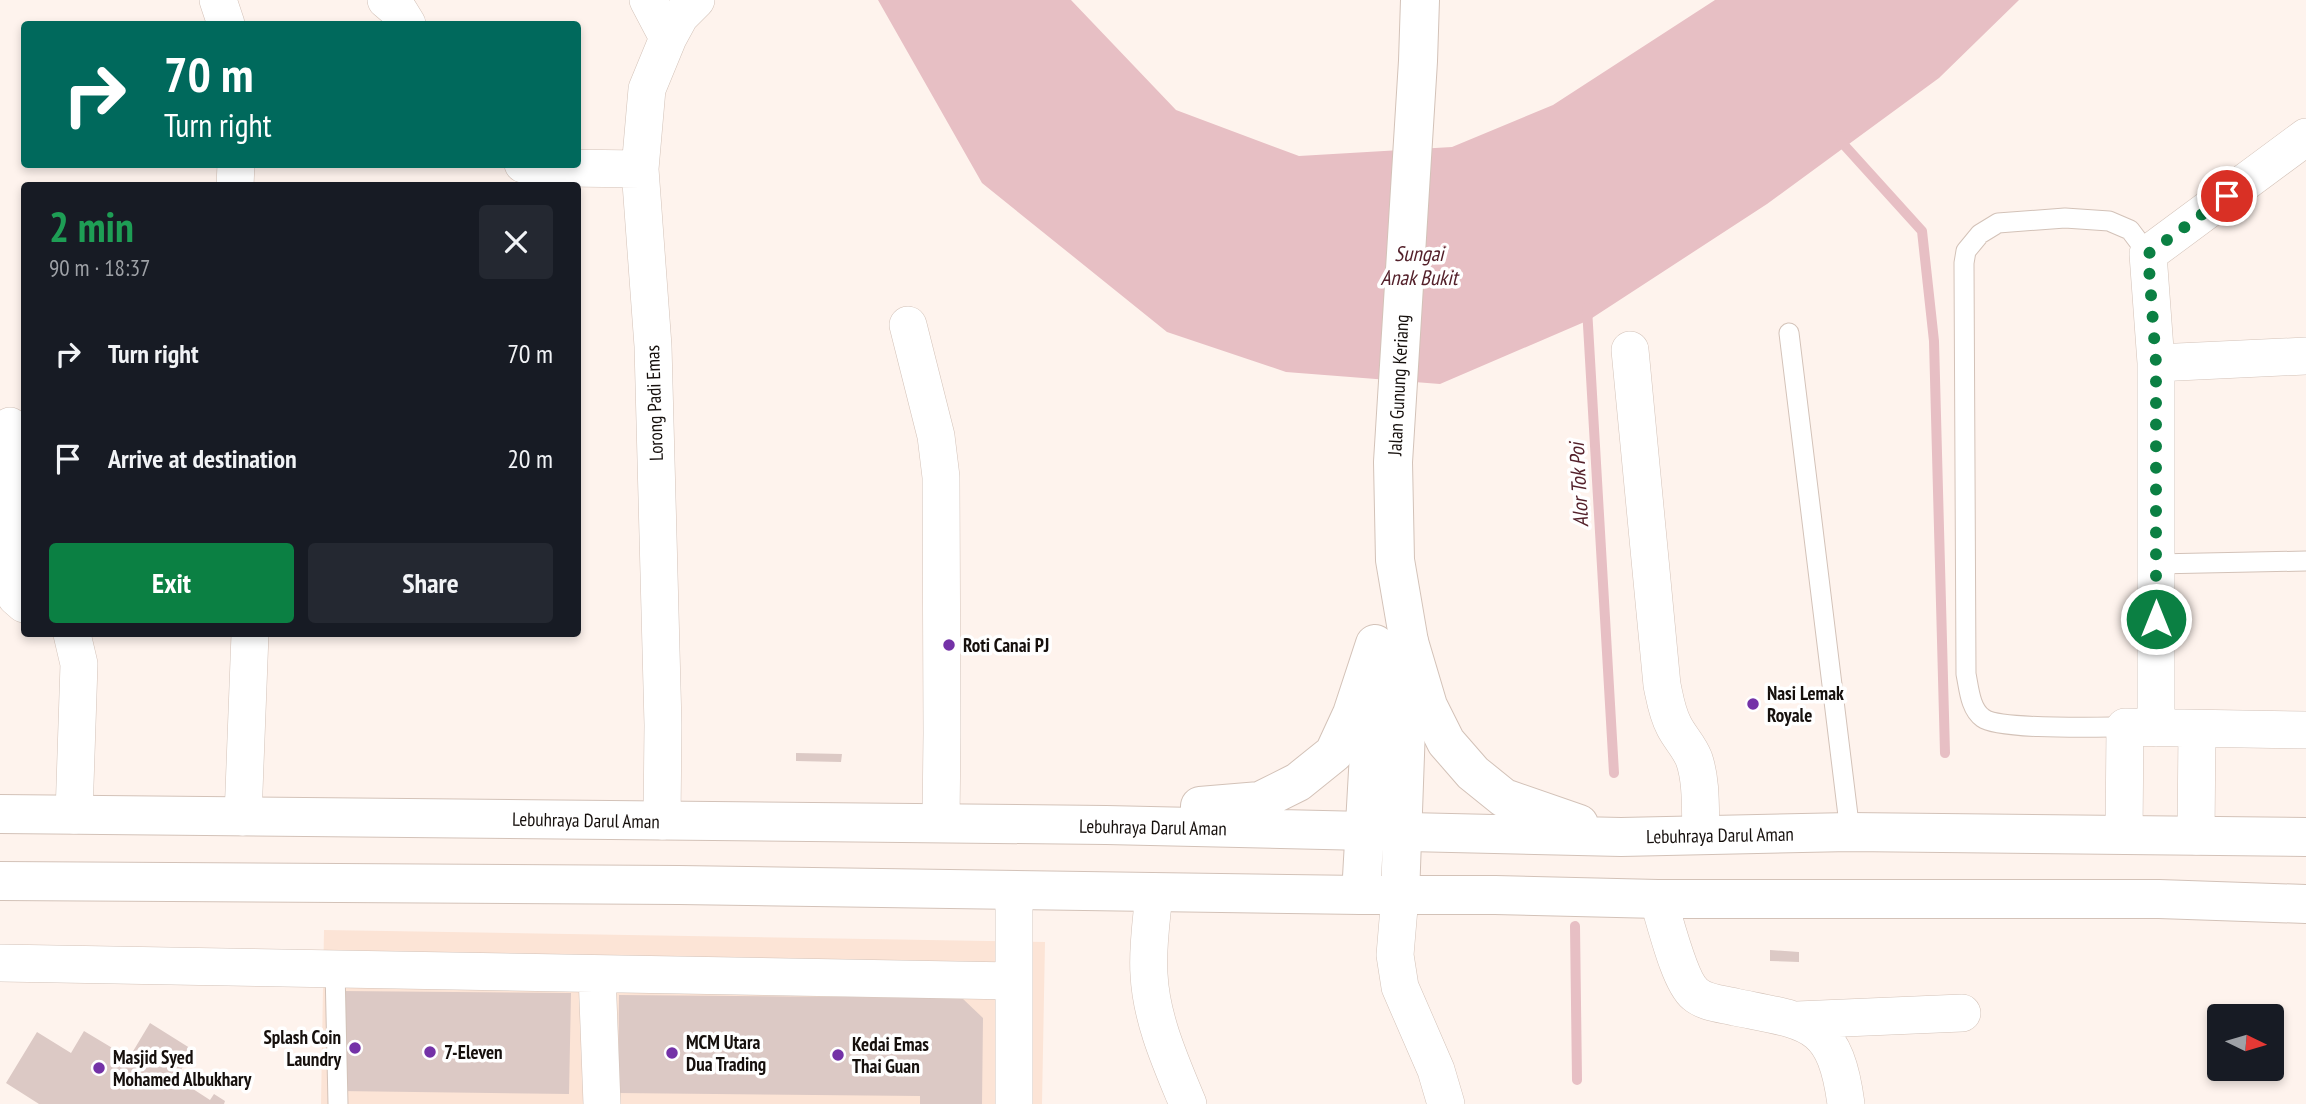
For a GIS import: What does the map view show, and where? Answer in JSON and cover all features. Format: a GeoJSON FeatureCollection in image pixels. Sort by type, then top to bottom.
{"type":"FeatureCollection","features":[{"type":"Feature","properties":{"kind":"main road","name":"Jalan Gunung Keriang"},"geometry":{"type":"LineString","coordinates":[[1400,895],[1402,832],[1392,643],[1395,560],[1393,462],[1420,0]]}},
{"type":"Feature","properties":{"kind":"main road","name":"Jalan Gunung Keriang"},"geometry":{"type":"LineString","coordinates":[[1361,895],[1364,831],[1392,643]]}},
{"type":"Feature","properties":{"kind":"main road"},"geometry":{"type":"LineString","coordinates":[[1106,825],[1166,810],[1260,801],[1297,782],[1334,753],[1352,714],[1392,643]]}},
{"type":"Feature","properties":{"kind":"main road"},"geometry":{"type":"LineString","coordinates":[[1392,643],[1446,742],[1473,773],[1504,798],[1620,837]]}},
{"type":"Feature","properties":{"kind":"main road","name":"Lebuhraya Darul Aman"},"geometry":{"type":"LineString","coordinates":[[0,814],[1106,825],[1620,837],[1850,832],[2306,837]]}},
{"type":"Feature","properties":{"kind":"main road"},"geometry":{"type":"LineString","coordinates":[[0,881],[665,885],[1658,899],[2160,899],[2306,904]]}},
{"type":"Feature","properties":{"kind":"street"},"geometry":{"type":"LineString","coordinates":[[218,0],[225,21]]}},
{"type":"Feature","properties":{"kind":"street"},"geometry":{"type":"LineString","coordinates":[[386,0],[399,11],[405,21]]}},
{"type":"Feature","properties":{"kind":"street"},"geometry":{"type":"LineString","coordinates":[[648,0],[668,38]]}},
{"type":"Feature","properties":{"kind":"street","name":"Lorong Padi Emas"},"geometry":{"type":"LineString","coordinates":[[662,821],[663,725],[653,346],[640,169],[647,89],[680,16],[696,0]]}},
{"type":"Feature","properties":{"kind":"street"},"geometry":{"type":"LineString","coordinates":[[2124,835],[2141,728],[2157,564],[2156,363],[2148,254],[2306,137]]}},
{"type":"Feature","properties":{"kind":"street"},"geometry":{"type":"LineString","coordinates":[[567,168],[640,169]]}},
{"type":"Feature","properties":{"kind":"street"},"geometry":{"type":"LineString","coordinates":[[908,325],[936,436],[940,477],[943,733],[941,823]]}},
{"type":"Feature","properties":{"kind":"street"},"geometry":{"type":"LineString","coordinates":[[1630,350],[1662,685],[1666,709],[1695,761],[1701,835]]}},
{"type":"Feature","properties":{"kind":"street"},"geometry":{"type":"LineString","coordinates":[[2156,363],[2306,356]]}},
{"type":"Feature","properties":{"kind":"street"},"geometry":{"type":"LineString","coordinates":[[10,426],[10,575],[16,597],[21,601]]}},
{"type":"Feature","properties":{"kind":"street"},"geometry":{"type":"LineString","coordinates":[[73,637],[79,664],[74,815]]}},
{"type":"Feature","properties":{"kind":"street"},"geometry":{"type":"LineString","coordinates":[[243,817],[250,637]]}},
{"type":"Feature","properties":{"kind":"street"},"geometry":{"type":"LineString","coordinates":[[2141,728],[2306,730]]}},
{"type":"Feature","properties":{"kind":"street"},"geometry":{"type":"LineString","coordinates":[[2196,835],[2197,729]]}},
{"type":"Feature","properties":{"kind":"street"},"geometry":{"type":"LineString","coordinates":[[1014,890],[1014,1104]]}},
{"type":"Feature","properties":{"kind":"street"},"geometry":{"type":"LineString","coordinates":[[1154,892],[1149,973],[1156,1015],[1188,1104]]}},
{"type":"Feature","properties":{"kind":"street"},"geometry":{"type":"LineString","coordinates":[[1400,895],[1395,955],[1400,987],[1436,1070],[1446,1104]]}},
{"type":"Feature","properties":{"kind":"street"},"geometry":{"type":"LineString","coordinates":[[1658,899],[1683,975],[1694,994],[1714,1003],[1797,1020],[1962,1013]]}},
{"type":"Feature","properties":{"kind":"street"},"geometry":{"type":"LineString","coordinates":[[0,963],[1013,981]]}},
{"type":"Feature","properties":{"kind":"street"},"geometry":{"type":"LineString","coordinates":[[597,974],[602,1104]]}},
{"type":"Feature","properties":{"kind":"street"},"geometry":{"type":"LineString","coordinates":[[1797,1020],[1820,1033],[1834,1052],[1843,1078],[1846,1104]]}},
{"type":"Feature","properties":{"kind":"lane"},"geometry":{"type":"LineString","coordinates":[[2141,728],[2003,725],[1983,718],[1971,701],[1966,674],[1964,263],[1966,251],[1980,233],[1998,223],[2064,218],[2109,221],[2130,230],[2148,254]]}},
{"type":"Feature","properties":{"kind":"lane"},"geometry":{"type":"LineString","coordinates":[[1789,333],[1850,832]]}},
{"type":"Feature","properties":{"kind":"lane"},"geometry":{"type":"LineString","coordinates":[[2157,564],[2306,561]]}},
{"type":"Feature","properties":{"kind":"lane"},"geometry":{"type":"LineString","coordinates":[[335,969],[338,1104]]}},
{"type":"Feature","properties":{"kind":"shaded area"},"geometry":{"type":"Polygon","coordinates":[[[324,930],[1045,942],[1042,1104],[321,1104],[324,930]]]}},
{"type":"Feature","properties":{"kind":"water","name":"Sungai Anak Bukit"},"geometry":{"type":"Polygon","coordinates":[[[878,0],[1071,0],[1176,110],[1299,156],[1452,147],[1553,105],[1715,0],[2019,0],[1939,78],[1767,204],[1589,320],[1440,384],[1286,372],[1167,332],[982,183],[878,0]]]}},
{"type":"Feature","properties":{"kind":"building"},"geometry":{"type":"Polygon","coordinates":[[[796,753],[842,754],[841,762],[796,761],[796,753]]]}},
{"type":"Feature","properties":{"kind":"building"},"geometry":{"type":"Polygon","coordinates":[[[1770,950],[1799,952],[1799,962],[1770,961],[1770,950]]]}},
{"type":"Feature","properties":{"kind":"building"},"geometry":{"type":"Polygon","coordinates":[[[341,991],[571,993],[569,1094],[339,1091],[341,991]]]}},
{"type":"Feature","properties":{"kind":"building"},"geometry":{"type":"Polygon","coordinates":[[[619,995],[962,998],[983,1018],[982,1104],[920,1104],[920,1096],[618,1093],[619,995]]]}},
{"type":"Feature","properties":{"kind":"building","name":"Masjid Syed Mohamed Albukhary"},"geometry":{"type":"Polygon","coordinates":[[[150,1023],[193,1050],[176,1078],[210,1100],[214,1094],[225,1101],[224,1104],[39,1104],[6,1083],[37,1032],[71,1053],[84,1031],[129,1058],[150,1023]]]}},
{"type":"Feature","properties":{"kind":"waterway"},"geometry":{"type":"LineString","coordinates":[[1840,136],[1845,146],[1922,231],[1934,341],[1945,753]]}},
{"type":"Feature","properties":{"kind":"waterway","name":"Alor Tok Poi"},"geometry":{"type":"LineString","coordinates":[[1587,308],[1614,773]]}},
{"type":"Feature","properties":{"kind":"waterway","name":"Alor Tok Poi"},"geometry":{"type":"LineString","coordinates":[[1575,926],[1577,1080]]}},
{"type":"Feature","properties":{"kind":"place","name":"Roti Canai PJ"},"geometry":{"type":"Point","coordinates":[949,645]}},
{"type":"Feature","properties":{"kind":"place","name":"Nasi Lemak Royale"},"geometry":{"type":"Point","coordinates":[1753,704]}},
{"type":"Feature","properties":{"kind":"place","name":"Splash Coin Laundry"},"geometry":{"type":"Point","coordinates":[355,1048]}},
{"type":"Feature","properties":{"kind":"place","name":"7-Eleven"},"geometry":{"type":"Point","coordinates":[430,1052]}},
{"type":"Feature","properties":{"kind":"place","name":"MCM Utara Dua Trading"},"geometry":{"type":"Point","coordinates":[672,1053]}},
{"type":"Feature","properties":{"kind":"place","name":"Kedai Emas Thai Guan"},"geometry":{"type":"Point","coordinates":[838,1055]}},
{"type":"Feature","properties":{"kind":"place","name":"Masjid Syed Mohamed Albukhary"},"geometry":{"type":"Point","coordinates":[99,1068]}},
{"type":"Feature","properties":{"kind":"route"},"geometry":{"type":"LineString","coordinates":[[2156,619],[2156,363],[2148,254],[2227,196]]}}]}
